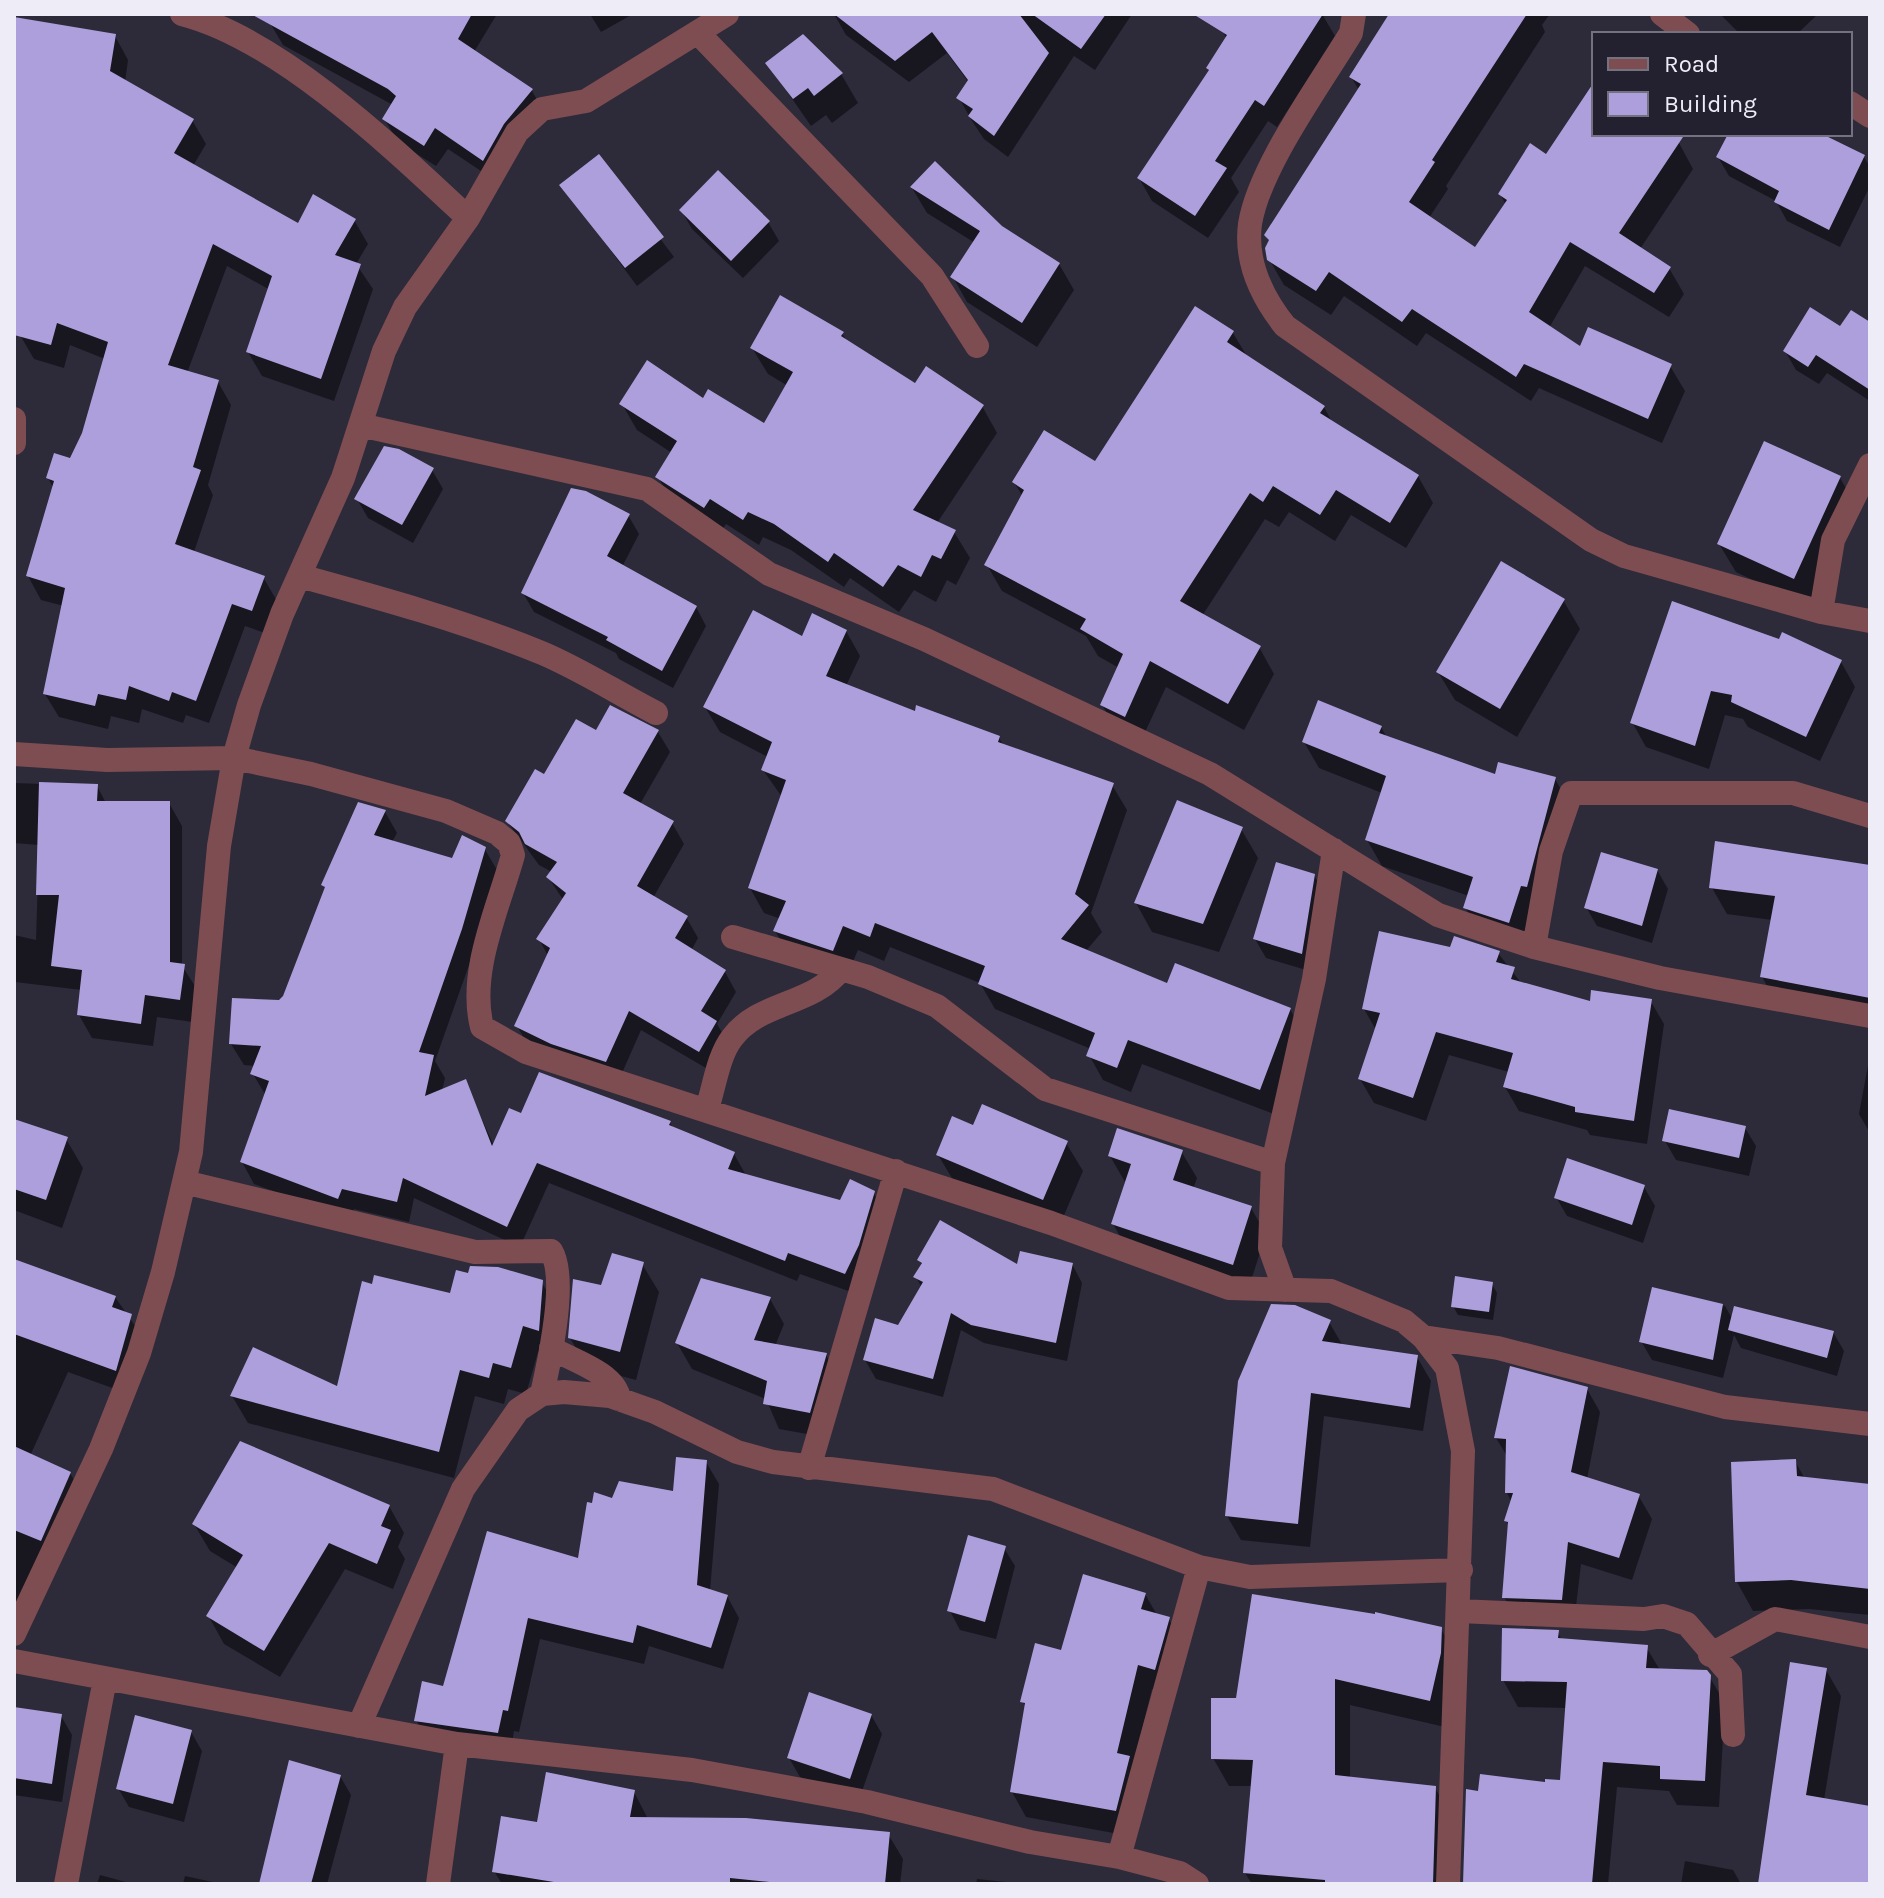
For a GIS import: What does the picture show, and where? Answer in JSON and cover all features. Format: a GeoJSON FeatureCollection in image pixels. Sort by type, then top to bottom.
{"type":"FeatureCollection","features":[{"type":"Feature","properties":{"kind":"street"},"geometry":{"type":"LineString","coordinates":[[182,14],[222,28],[317,88],[380,136],[468,218]]}},
{"type":"Feature","properties":{"kind":"street"},"geometry":{"type":"LineString","coordinates":[[14,1634],[101,1449],[139,1353],[191,1152],[219,846],[234,758],[253,692],[327,518],[384,351],[405,307],[468,218],[517,132],[542,109],[586,101],[727,14]]}},
{"type":"Feature","properties":{"kind":"street"},"geometry":{"type":"LineString","coordinates":[[1354,14],[1351,33],[1269,171],[1250,225],[1256,278],[1285,326],[1591,540],[1624,556],[1821,612],[1870,621]]}},
{"type":"Feature","properties":{"kind":"street"},"geometry":{"type":"LineString","coordinates":[[1662,14],[1685,32]]}},
{"type":"Feature","properties":{"kind":"street"},"geometry":{"type":"LineString","coordinates":[[699,34],[932,276],[977,346]]}},
{"type":"Feature","properties":{"kind":"street"},"geometry":{"type":"LineString","coordinates":[[1852,104],[1870,116]]}},
{"type":"Feature","properties":{"kind":"street"},"geometry":{"type":"LineString","coordinates":[[14,419],[14,443]]}},
{"type":"Feature","properties":{"kind":"street"},"geometry":{"type":"LineString","coordinates":[[360,425],[647,489],[769,574],[924,639],[1210,774],[1438,915],[1534,947],[1660,978],[1870,1016]]}},
{"type":"Feature","properties":{"kind":"street"},"geometry":{"type":"LineString","coordinates":[[1821,612],[1833,540],[1870,465]]}},
{"type":"Feature","properties":{"kind":"street"},"geometry":{"type":"LineString","coordinates":[[300,576],[539,652],[594,677],[656,713]]}},
{"type":"Feature","properties":{"kind":"street"},"geometry":{"type":"LineString","coordinates":[[14,754],[107,760],[234,758],[311,774],[446,811],[497,833],[509,843],[513,855],[480,973],[476,1004],[482,1027],[526,1052],[896,1171],[1229,1288],[1331,1291],[1404,1321],[1423,1337],[1447,1368],[1463,1451],[1448,1884]]}},
{"type":"Feature","properties":{"kind":"street"},"geometry":{"type":"LineString","coordinates":[[1534,947],[1551,851],[1571,793],[1793,793],[1870,816]]}},
{"type":"Feature","properties":{"kind":"street"},"geometry":{"type":"LineString","coordinates":[[1285,1290],[1270,1248],[1273,1163],[1314,979],[1334,850]]}},
{"type":"Feature","properties":{"kind":"street"},"geometry":{"type":"LineString","coordinates":[[733,937],[841,969],[937,1006],[1045,1089],[1273,1163]]}},
{"type":"Feature","properties":{"kind":"street"},"geometry":{"type":"LineString","coordinates":[[707,1109],[729,1041],[743,1025],[831,982],[841,969]]}},
{"type":"Feature","properties":{"kind":"street"},"geometry":{"type":"LineString","coordinates":[[809,1468],[896,1171]]}},
{"type":"Feature","properties":{"kind":"street"},"geometry":{"type":"LineString","coordinates":[[184,1182],[475,1252],[551,1251],[558,1273],[551,1348],[542,1394]]}},
{"type":"Feature","properties":{"kind":"street"},"geometry":{"type":"LineString","coordinates":[[1423,1337],[1498,1348],[1725,1407],[1870,1424]]}},
{"type":"Feature","properties":{"kind":"street"},"geometry":{"type":"LineString","coordinates":[[551,1348],[606,1378],[619,1399]]}},
{"type":"Feature","properties":{"kind":"street"},"geometry":{"type":"LineString","coordinates":[[359,1726],[463,1489],[518,1410],[542,1394],[564,1392],[619,1399],[737,1452],[809,1468],[993,1489],[1199,1567],[1250,1577],[1461,1570]]}},
{"type":"Feature","properties":{"kind":"street"},"geometry":{"type":"LineString","coordinates":[[1119,1857],[1199,1567]]}},
{"type":"Feature","properties":{"kind":"street"},"geometry":{"type":"LineString","coordinates":[[1459,1611],[1644,1619],[1663,1616],[1687,1624],[1710,1655],[1730,1674],[1733,1735]]}},
{"type":"Feature","properties":{"kind":"street"},"geometry":{"type":"LineString","coordinates":[[1710,1655],[1775,1619],[1870,1637]]}},
{"type":"Feature","properties":{"kind":"street"},"geometry":{"type":"LineString","coordinates":[[14,1661],[457,1744],[692,1770],[867,1802],[1030,1842],[1119,1857],[1180,1873],[1197,1884]]}},
{"type":"Feature","properties":{"kind":"street"},"geometry":{"type":"LineString","coordinates":[[66,1884],[105,1679]]}},
{"type":"Feature","properties":{"kind":"street"},"geometry":{"type":"LineString","coordinates":[[438,1884],[457,1744]]}},
{"type":"Feature","properties":{"kind":"building"},"geometry":{"type":"Polygon","coordinates":[[[251,14],[472,14],[458,39],[533,89],[504,124],[483,161],[435,128],[424,146],[382,119],[396,96],[388,89],[251,14]]]}},
{"type":"Feature","properties":{"kind":"building"},"geometry":{"type":"Polygon","coordinates":[[[834,14],[1019,14],[1049,53],[994,136],[968,116],[973,109],[956,98],[968,80],[932,32],[895,61],[834,14]]]}},
{"type":"Feature","properties":{"kind":"building"},"geometry":{"type":"Polygon","coordinates":[[[1032,14],[1106,14],[1081,49],[1032,14]]]}},
{"type":"Feature","properties":{"kind":"building"},"geometry":{"type":"Polygon","coordinates":[[[1193,14],[1323,14],[1264,106],[1255,100],[1215,161],[1227,168],[1195,216],[1137,178],[1209,70],[1206,68],[1227,35],[1193,14]]]}},
{"type":"Feature","properties":{"kind":"building"},"geometry":{"type":"Polygon","coordinates":[[[1389,14],[1527,14],[1432,160],[1435,162],[1409,202],[1475,247],[1507,200],[1498,194],[1530,143],[1546,154],[1592,85],[1592,136],[1684,136],[1619,233],[1671,267],[1654,293],[1570,242],[1529,312],[1580,346],[1588,327],[1672,364],[1648,419],[1524,364],[1516,377],[1412,309],[1402,322],[1329,272],[1316,291],[1267,260],[1265,248],[1269,240],[1264,235],[1361,84],[1349,77],[1389,14]]]}},
{"type":"Feature","properties":{"kind":"building"},"geometry":{"type":"Polygon","coordinates":[[[14,17],[116,34],[110,71],[194,119],[174,153],[298,223],[313,194],[356,219],[335,255],[361,264],[321,379],[246,352],[272,276],[213,244],[168,365],[219,380],[193,467],[201,470],[175,544],[265,576],[252,611],[232,604],[196,701],[172,692],[169,701],[129,686],[126,700],[98,694],[95,706],[43,694],[65,588],[26,576],[54,481],[46,478],[54,453],[70,458],[82,433],[108,342],[57,323],[51,345],[14,335],[14,17]]]}},
{"type":"Feature","properties":{"kind":"building"},"geometry":{"type":"Polygon","coordinates":[[[803,34],[843,73],[814,96],[808,88],[793,99],[765,63],[803,34]]]}},
{"type":"Feature","properties":{"kind":"building"},"geometry":{"type":"Polygon","coordinates":[[[1727,136],[1826,136],[1865,155],[1829,230],[1774,202],[1779,191],[1716,157],[1727,136]]]}},
{"type":"Feature","properties":{"kind":"building"},"geometry":{"type":"Polygon","coordinates":[[[599,154],[664,237],[625,268],[559,185],[599,154]]]}},
{"type":"Feature","properties":{"kind":"building"},"geometry":{"type":"Polygon","coordinates":[[[935,161],[1002,226],[1060,263],[1022,323],[950,277],[980,231],[910,187],[935,161]]]}},
{"type":"Feature","properties":{"kind":"building"},"geometry":{"type":"Polygon","coordinates":[[[718,170],[770,221],[731,261],[679,210],[718,170]]]}},
{"type":"Feature","properties":{"kind":"building"},"geometry":{"type":"Polygon","coordinates":[[[780,295],[844,332],[841,336],[915,383],[926,366],[984,405],[913,510],[956,530],[941,559],[932,555],[921,577],[898,565],[883,587],[834,553],[828,562],[774,524],[748,512],[743,520],[710,499],[704,508],[655,477],[677,441],[619,404],[647,360],[703,398],[708,389],[764,423],[793,372],[750,348],[780,295]]]}},
{"type":"Feature","properties":{"kind":"building"},"geometry":{"type":"Polygon","coordinates":[[[1195,306],[1234,331],[1227,342],[1325,406],[1320,413],[1419,475],[1390,523],[1336,490],[1320,515],[1273,486],[1263,502],[1250,493],[1180,601],[1261,646],[1228,704],[1150,661],[1125,717],[1100,705],[1123,654],[1080,629],[1086,619],[984,565],[1024,490],[1012,482],[1044,430],[1095,461],[1195,306]]]}},
{"type":"Feature","properties":{"kind":"building"},"geometry":{"type":"Polygon","coordinates":[[[1810,307],[1840,326],[1851,310],[1870,322],[1870,390],[1816,355],[1808,367],[1783,351],[1810,307]]]}},
{"type":"Feature","properties":{"kind":"building"},"geometry":{"type":"Polygon","coordinates":[[[1764,441],[1841,476],[1794,579],[1717,544],[1764,441]]]}},
{"type":"Feature","properties":{"kind":"building"},"geometry":{"type":"Polygon","coordinates":[[[384,446],[399,449],[434,468],[402,525],[354,499],[384,446]]]}},
{"type":"Feature","properties":{"kind":"building"},"geometry":{"type":"Polygon","coordinates":[[[571,488],[586,491],[630,514],[607,556],[697,606],[662,671],[606,640],[608,637],[521,593],[571,488]]]}},
{"type":"Feature","properties":{"kind":"building"},"geometry":{"type":"Polygon","coordinates":[[[1501,561],[1565,599],[1500,709],[1436,672],[1501,561]]]}},
{"type":"Feature","properties":{"kind":"building"},"geometry":{"type":"Polygon","coordinates":[[[1672,601],[1779,639],[1782,632],[1842,660],[1806,737],[1731,702],[1732,695],[1711,691],[1695,746],[1630,723],[1672,601]]]}},
{"type":"Feature","properties":{"kind":"building"},"geometry":{"type":"Polygon","coordinates":[[[753,610],[802,636],[812,613],[847,630],[826,676],[915,711],[916,705],[1000,736],[998,742],[1114,783],[1075,894],[1089,905],[1061,939],[1167,983],[1175,963],[1291,1008],[1260,1090],[1128,1040],[1117,1068],[1086,1056],[1095,1033],[978,984],[985,966],[875,923],[870,937],[843,926],[833,951],[773,931],[786,901],[748,888],[786,780],[761,770],[772,742],[703,707],[753,610]]]}},
{"type":"Feature","properties":{"kind":"building"},"geometry":{"type":"Polygon","coordinates":[[[1318,700],[1382,726],[1379,733],[1495,774],[1498,762],[1556,777],[1527,887],[1521,886],[1509,923],[1463,908],[1473,877],[1365,840],[1386,776],[1302,742],[1318,700]]]}},
{"type":"Feature","properties":{"kind":"building"},"geometry":{"type":"Polygon","coordinates":[[[610,705],[659,730],[623,793],[674,821],[637,886],[688,916],[675,938],[726,970],[701,1011],[717,1021],[699,1052],[629,1011],[606,1062],[551,1044],[514,1026],[550,948],[536,939],[566,893],[546,877],[557,862],[525,844],[519,832],[505,821],[535,769],[544,774],[576,719],[596,730],[610,705]]]}},
{"type":"Feature","properties":{"kind":"building"},"geometry":{"type":"Polygon","coordinates":[[[39,782],[98,784],[97,801],[170,801],[170,962],[185,964],[180,1000],[145,995],[141,1024],[77,1015],[82,970],[51,966],[59,895],[36,895],[39,782]]]}},
{"type":"Feature","properties":{"kind":"building"},"geometry":{"type":"Polygon","coordinates":[[[1177,800],[1243,827],[1203,924],[1134,903],[1177,800]]]}},
{"type":"Feature","properties":{"kind":"building"},"geometry":{"type":"Polygon","coordinates":[[[358,802],[386,810],[374,835],[452,858],[462,835],[486,847],[462,929],[419,1052],[434,1055],[425,1096],[466,1079],[492,1146],[509,1108],[521,1113],[539,1072],[671,1121],[669,1125],[735,1152],[728,1169],[840,1200],[850,1179],[875,1191],[859,1245],[845,1274],[788,1253],[785,1261],[537,1163],[507,1227],[403,1178],[397,1202],[342,1189],[338,1199],[240,1162],[269,1081],[250,1074],[261,1046],[229,1044],[232,998],[279,1000],[283,996],[325,887],[321,885],[358,802]]]}},
{"type":"Feature","properties":{"kind":"building"},"geometry":{"type":"Polygon","coordinates":[[[1715,841],[1870,865],[1870,998],[1760,977],[1775,896],[1709,888],[1715,841]]]}},
{"type":"Feature","properties":{"kind":"building"},"geometry":{"type":"Polygon","coordinates":[[[1601,852],[1658,869],[1642,926],[1584,908],[1601,852]]]}},
{"type":"Feature","properties":{"kind":"building"},"geometry":{"type":"Polygon","coordinates":[[[1276,862],[1315,874],[1302,954],[1253,939],[1276,862]]]}},
{"type":"Feature","properties":{"kind":"building"},"geometry":{"type":"Polygon","coordinates":[[[1379,931],[1450,947],[1454,936],[1500,951],[1496,962],[1515,967],[1511,979],[1590,1001],[1591,990],[1652,999],[1634,1121],[1575,1112],[1575,1107],[1503,1087],[1513,1053],[1436,1032],[1413,1098],[1358,1079],[1380,1013],[1362,1009],[1379,931]]]}},
{"type":"Feature","properties":{"kind":"building"},"geometry":{"type":"Polygon","coordinates":[[[982,1104],[1068,1141],[1043,1200],[936,1155],[952,1116],[973,1125],[982,1104]]]}},
{"type":"Feature","properties":{"kind":"building"},"geometry":{"type":"Polygon","coordinates":[[[1669,1109],[1746,1126],[1739,1158],[1662,1141],[1669,1109]]]}},
{"type":"Feature","properties":{"kind":"building"},"geometry":{"type":"Polygon","coordinates":[[[14,1119],[68,1137],[46,1200],[14,1189],[14,1119]]]}},
{"type":"Feature","properties":{"kind":"building"},"geometry":{"type":"Polygon","coordinates":[[[1117,1128],[1183,1150],[1173,1180],[1252,1206],[1233,1265],[1111,1224],[1131,1164],[1108,1156],[1117,1128]]]}},
{"type":"Feature","properties":{"kind":"building"},"geometry":{"type":"Polygon","coordinates":[[[1567,1158],[1645,1185],[1632,1225],[1554,1198],[1567,1158]]]}},
{"type":"Feature","properties":{"kind":"building"},"geometry":{"type":"Polygon","coordinates":[[[940,1220],[1017,1264],[1020,1251],[1073,1263],[1056,1343],[971,1325],[951,1313],[933,1379],[863,1360],[875,1318],[898,1325],[923,1282],[913,1277],[922,1263],[917,1260],[940,1220]]]}},
{"type":"Feature","properties":{"kind":"building"},"geometry":{"type":"Polygon","coordinates":[[[612,1253],[644,1262],[620,1352],[568,1338],[573,1279],[601,1285],[612,1253]]]}},
{"type":"Feature","properties":{"kind":"building"},"geometry":{"type":"Polygon","coordinates":[[[14,1259],[116,1296],[112,1307],[132,1314],[116,1371],[14,1334],[14,1259]]]}},
{"type":"Feature","properties":{"kind":"building"},"geometry":{"type":"Polygon","coordinates":[[[470,1266],[498,1267],[543,1280],[539,1331],[523,1326],[511,1368],[493,1363],[489,1378],[460,1370],[439,1452],[230,1396],[253,1347],[337,1386],[362,1281],[372,1284],[374,1275],[450,1293],[456,1270],[468,1273],[470,1266]]]}},
{"type":"Feature","properties":{"kind":"building"},"geometry":{"type":"Polygon","coordinates":[[[1455,1276],[1493,1282],[1489,1312],[1451,1307],[1455,1276]]]}},
{"type":"Feature","properties":{"kind":"building"},"geometry":{"type":"Polygon","coordinates":[[[701,1278],[771,1297],[754,1340],[827,1353],[810,1413],[763,1404],[767,1381],[675,1343],[701,1278]]]}},
{"type":"Feature","properties":{"kind":"building"},"geometry":{"type":"Polygon","coordinates":[[[1652,1287],[1723,1304],[1713,1360],[1639,1342],[1652,1287]]]}},
{"type":"Feature","properties":{"kind":"building"},"geometry":{"type":"Polygon","coordinates":[[[1271,1304],[1295,1305],[1331,1320],[1322,1341],[1418,1355],[1410,1408],[1311,1393],[1298,1524],[1225,1516],[1238,1381],[1271,1304]]]}},
{"type":"Feature","properties":{"kind":"building"},"geometry":{"type":"Polygon","coordinates":[[[1734,1306],[1834,1331],[1827,1358],[1728,1330],[1734,1306]]]}},
{"type":"Feature","properties":{"kind":"building"},"geometry":{"type":"Polygon","coordinates":[[[1510,1366],[1588,1387],[1571,1472],[1640,1494],[1619,1558],[1568,1542],[1562,1600],[1502,1598],[1508,1522],[1504,1521],[1513,1493],[1505,1493],[1506,1439],[1494,1438],[1510,1366]]]}},
{"type":"Feature","properties":{"kind":"building"},"geometry":{"type":"Polygon","coordinates":[[[240,1441],[390,1505],[381,1526],[391,1530],[377,1564],[329,1543],[264,1651],[206,1616],[243,1555],[192,1524],[240,1441]]]}},
{"type":"Feature","properties":{"kind":"building"},"geometry":{"type":"Polygon","coordinates":[[[14,1446],[71,1472],[41,1541],[14,1530],[14,1446]]]}},
{"type":"Feature","properties":{"kind":"building"},"geometry":{"type":"Polygon","coordinates":[[[676,1457],[707,1460],[697,1585],[728,1595],[711,1648],[637,1625],[633,1643],[528,1618],[508,1711],[503,1710],[498,1733],[414,1721],[422,1681],[443,1686],[487,1531],[578,1558],[587,1502],[592,1503],[594,1492],[612,1498],[619,1481],[673,1491],[676,1457]]]}},
{"type":"Feature","properties":{"kind":"building"},"geometry":{"type":"Polygon","coordinates":[[[1796,1459],[1797,1476],[1870,1484],[1870,1589],[1791,1580],[1735,1582],[1731,1462],[1796,1459]]]}},
{"type":"Feature","properties":{"kind":"building"},"geometry":{"type":"Polygon","coordinates":[[[968,1535],[1006,1546],[985,1622],[947,1611],[968,1535]]]}},
{"type":"Feature","properties":{"kind":"building"},"geometry":{"type":"Polygon","coordinates":[[[1083,1574],[1146,1593],[1141,1609],[1170,1617],[1155,1670],[1138,1665],[1117,1753],[1130,1756],[1116,1811],[1010,1792],[1025,1703],[1020,1702],[1035,1643],[1061,1650],[1083,1574]]]}},
{"type":"Feature","properties":{"kind":"building"},"geometry":{"type":"Polygon","coordinates":[[[1252,1594],[1375,1612],[1442,1627],[1441,1653],[1430,1701],[1335,1679],[1335,1775],[1436,1786],[1433,1884],[1325,1884],[1325,1880],[1243,1873],[1253,1760],[1211,1759],[1211,1698],[1236,1698],[1252,1594]]]}},
{"type":"Feature","properties":{"kind":"building"},"geometry":{"type":"Polygon","coordinates":[[[1502,1628],[1559,1630],[1558,1638],[1648,1645],[1646,1668],[1707,1670],[1711,1675],[1705,1781],[1660,1779],[1660,1766],[1603,1762],[1592,1884],[1463,1884],[1466,1789],[1478,1791],[1480,1774],[1545,1782],[1545,1779],[1560,1780],[1567,1682],[1501,1681],[1502,1628]]]}},
{"type":"Feature","properties":{"kind":"building"},"geometry":{"type":"Polygon","coordinates":[[[1790,1662],[1827,1668],[1806,1795],[1870,1806],[1870,1884],[1758,1884],[1790,1662]]]}},
{"type":"Feature","properties":{"kind":"building"},"geometry":{"type":"Polygon","coordinates":[[[809,1692],[872,1714],[850,1779],[787,1758],[809,1692]]]}},
{"type":"Feature","properties":{"kind":"building"},"geometry":{"type":"Polygon","coordinates":[[[14,1707],[62,1714],[52,1784],[14,1778],[14,1707]]]}},
{"type":"Feature","properties":{"kind":"building"},"geometry":{"type":"Polygon","coordinates":[[[135,1715],[192,1730],[173,1804],[116,1789],[135,1715]]]}},
{"type":"Feature","properties":{"kind":"building"},"geometry":{"type":"Polygon","coordinates":[[[289,1760],[341,1775],[311,1884],[259,1884],[289,1760]]]}},
{"type":"Feature","properties":{"kind":"building"},"geometry":{"type":"Polygon","coordinates":[[[546,1772],[635,1790],[630,1817],[746,1818],[890,1832],[885,1884],[790,1884],[730,1878],[730,1884],[566,1884],[492,1872],[501,1816],[537,1822],[546,1772]]]}}]}
